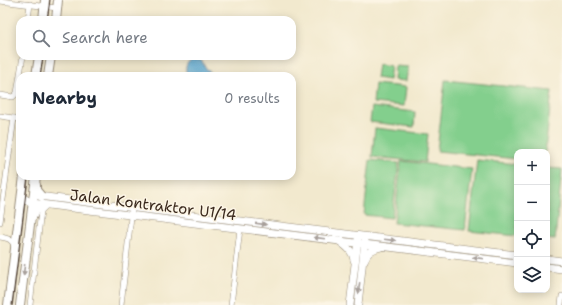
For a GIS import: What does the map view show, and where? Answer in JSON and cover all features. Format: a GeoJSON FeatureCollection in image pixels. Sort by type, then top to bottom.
{"type":"FeatureCollection","features":[{"type":"Feature","properties":{"kind":"main road"},"geometry":{"type":"LineString","coordinates":[[43,16],[45,3]]}},
{"type":"Feature","properties":{"kind":"main road"},"geometry":{"type":"LineString","coordinates":[[56,16],[58,4]]}},
{"type":"Feature","properties":{"kind":"main road"},"geometry":{"type":"LineString","coordinates":[[37,72],[38,60]]}},
{"type":"Feature","properties":{"kind":"main road"},"geometry":{"type":"LineString","coordinates":[[48,72],[50,60]]}},
{"type":"Feature","properties":{"kind":"main road"},"geometry":{"type":"LineString","coordinates":[[8,305],[24,180]]}},
{"type":"Feature","properties":{"kind":"main road"},"geometry":{"type":"LineString","coordinates":[[20,305],[27,245],[39,201],[36,190],[36,180]]}},
{"type":"Feature","properties":{"kind":"street"},"geometry":{"type":"LineString","coordinates":[[0,1],[58,4]]}},
{"type":"Feature","properties":{"kind":"street"},"geometry":{"type":"LineString","coordinates":[[29,16],[32,3]]}},
{"type":"Feature","properties":{"kind":"street"},"geometry":{"type":"LineString","coordinates":[[20,72],[22,60]]}},
{"type":"Feature","properties":{"kind":"street"},"geometry":{"type":"LineString","coordinates":[[0,95],[13,97],[16,94]]}},
{"type":"Feature","properties":{"kind":"street"},"geometry":{"type":"LineString","coordinates":[[0,116],[14,118],[0,222]]}},
{"type":"Feature","properties":{"kind":"street","name":"Jalan Kontraktor U1/14"},"geometry":{"type":"LineString","coordinates":[[22,197],[39,201],[362,240],[514,255]]}},
{"type":"Feature","properties":{"kind":"street"},"geometry":{"type":"LineString","coordinates":[[30,305],[41,211],[39,201]]}},
{"type":"Feature","properties":{"kind":"street"},"geometry":{"type":"LineString","coordinates":[[121,305],[132,212]]}},
{"type":"Feature","properties":{"kind":"street","name":"Jalan Kontraktor U1/14"},"geometry":{"type":"LineString","coordinates":[[132,212],[240,229],[338,240],[362,240],[385,246],[514,263]]}},
{"type":"Feature","properties":{"kind":"street"},"geometry":{"type":"LineString","coordinates":[[3,238],[12,237],[16,233],[19,221]]}},
{"type":"Feature","properties":{"kind":"street"},"geometry":{"type":"LineString","coordinates":[[231,305],[240,229]]}},
{"type":"Feature","properties":{"kind":"street"},"geometry":{"type":"LineString","coordinates":[[3,238],[11,240],[14,243],[14,264]]}},
{"type":"Feature","properties":{"kind":"street"},"geometry":{"type":"LineString","coordinates":[[338,240],[350,249],[358,267],[358,305]]}},
{"type":"Feature","properties":{"kind":"street"},"geometry":{"type":"LineString","coordinates":[[350,305],[362,240]]}},
{"type":"Feature","properties":{"kind":"street"},"geometry":{"type":"LineString","coordinates":[[358,267],[369,252],[373,249],[385,246]]}},
{"type":"Feature","properties":{"kind":"street"},"geometry":{"type":"LineString","coordinates":[[550,259],[562,261]]}},
{"type":"Feature","properties":{"kind":"street"},"geometry":{"type":"LineString","coordinates":[[550,267],[562,269]]}},
{"type":"Feature","properties":{"kind":"street"},"geometry":{"type":"LineString","coordinates":[[561,305],[562,296]]}},
{"type":"Feature","properties":{"kind":"green space"},"geometry":{"type":"Polygon","coordinates":[[[378,64],[391,66],[389,80],[376,78],[378,64]]]}},
{"type":"Feature","properties":{"kind":"green space"},"geometry":{"type":"Polygon","coordinates":[[[395,66],[408,67],[406,81],[394,80],[395,66]]]}},
{"type":"Feature","properties":{"kind":"green space"},"geometry":{"type":"Polygon","coordinates":[[[445,80],[552,91],[545,149],[514,149],[514,159],[437,151],[445,80]]]}},
{"type":"Feature","properties":{"kind":"green space"},"geometry":{"type":"Polygon","coordinates":[[[375,84],[406,87],[404,106],[373,103],[375,84]]]}},
{"type":"Feature","properties":{"kind":"green space"},"geometry":{"type":"Polygon","coordinates":[[[372,107],[415,112],[414,127],[370,122],[372,107]]]}},
{"type":"Feature","properties":{"kind":"green space"},"geometry":{"type":"Polygon","coordinates":[[[375,128],[428,134],[425,162],[372,157],[375,128]]]}},
{"type":"Feature","properties":{"kind":"green space"},"geometry":{"type":"Polygon","coordinates":[[[370,160],[399,163],[392,218],[364,215],[370,160]]]}},
{"type":"Feature","properties":{"kind":"green space"},"geometry":{"type":"Polygon","coordinates":[[[477,160],[514,164],[514,236],[469,231],[477,160]]]}},
{"type":"Feature","properties":{"kind":"green space"},"geometry":{"type":"Polygon","coordinates":[[[401,161],[472,169],[465,230],[394,223],[401,161]]]}},
{"type":"Feature","properties":{"kind":"green space"},"geometry":{"type":"Polygon","coordinates":[[[550,168],[562,169],[555,240],[550,239],[550,168]]]}},
{"type":"Feature","properties":{"kind":"water"},"geometry":{"type":"Polygon","coordinates":[[[191,60],[201,60],[210,72],[186,72],[186,66],[191,60]]]}},
{"type":"Feature","properties":{"kind":"tram line"},"geometry":{"type":"LineString","coordinates":[[48,16],[50,0]]}},
{"type":"Feature","properties":{"kind":"tram line"},"geometry":{"type":"LineString","coordinates":[[41,72],[42,60]]}},
{"type":"Feature","properties":{"kind":"tram line"},"geometry":{"type":"LineString","coordinates":[[12,305],[28,180]]}}]}
